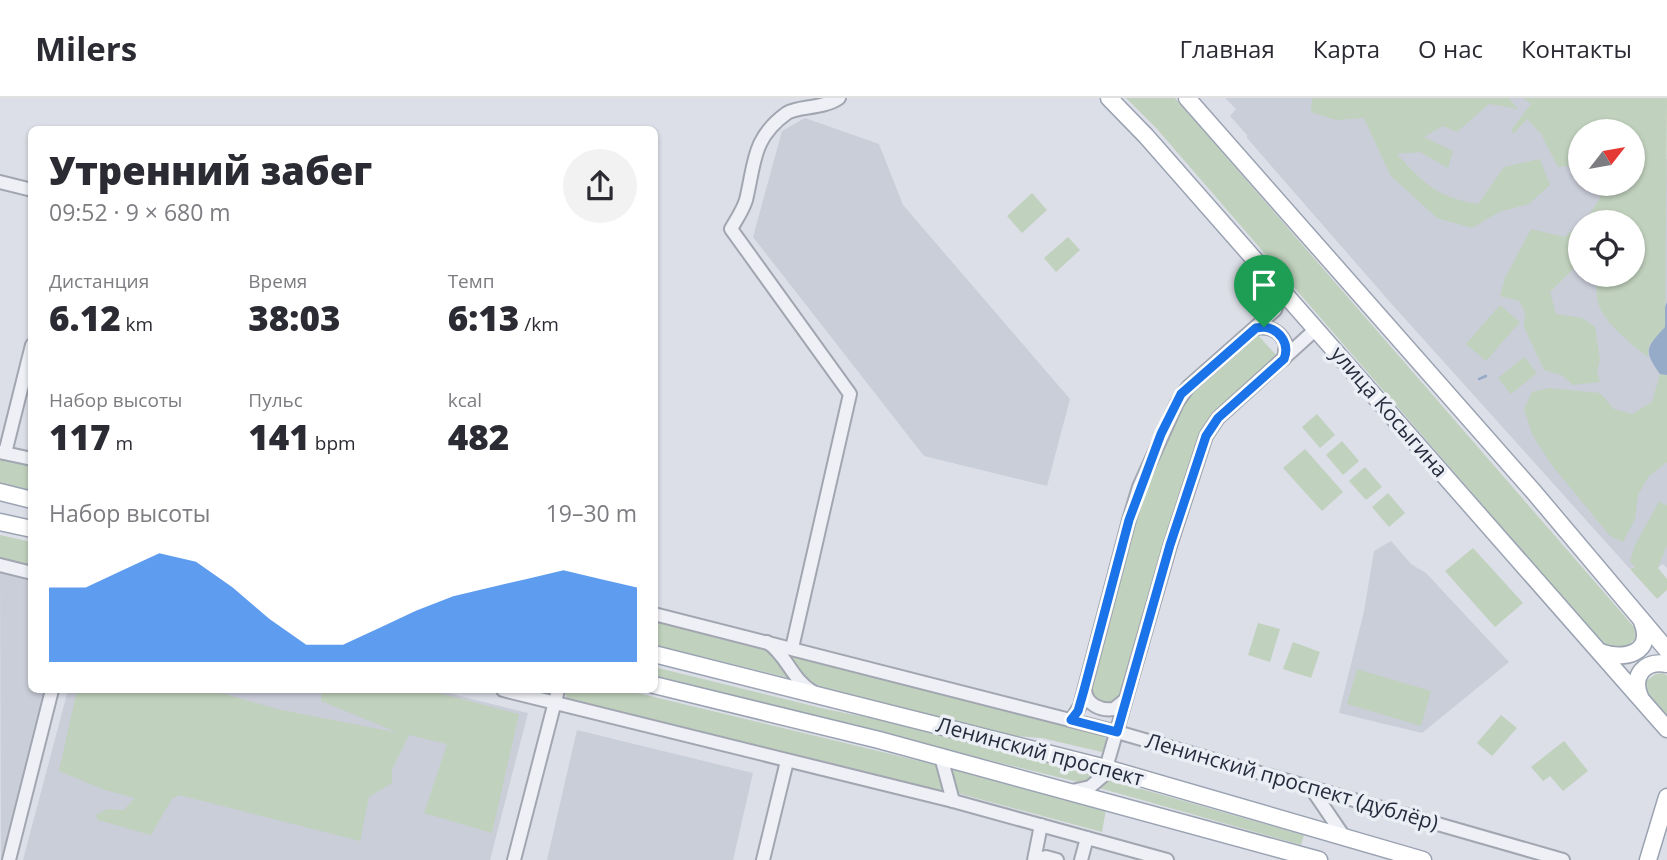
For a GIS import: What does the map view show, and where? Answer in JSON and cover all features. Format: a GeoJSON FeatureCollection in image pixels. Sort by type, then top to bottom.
{"type":"FeatureCollection","features":[{"type":"Feature","properties":{"kind":"main road","name":"улица Косыгина"},"geometry":{"type":"LineString","coordinates":[[1109,98],[1317,329],[1667,729]]}},
{"type":"Feature","properties":{"kind":"main road"},"geometry":{"type":"LineString","coordinates":[[1187,98],[1533,491],[1667,650]]}},
{"type":"Feature","properties":{"kind":"main road"},"geometry":{"type":"LineString","coordinates":[[0,492],[28,499]]}},
{"type":"Feature","properties":{"kind":"main road"},"geometry":{"type":"LineString","coordinates":[[0,522],[28,528]]}},
{"type":"Feature","properties":{"kind":"main road"},"geometry":{"type":"LineString","coordinates":[[1600,652],[1623,656],[1637,651],[1646,636],[1641,619]]}},
{"type":"Feature","properties":{"kind":"main road","name":"Ленинский проспект"},"geometry":{"type":"LineString","coordinates":[[658,655],[1106,768],[1423,860]]}},
{"type":"Feature","properties":{"kind":"main road"},"geometry":{"type":"LineString","coordinates":[[1641,699],[1637,689],[1639,674],[1644,667],[1652,663],[1667,664]]}},
{"type":"Feature","properties":{"kind":"main road","name":"Ленинский проспект"},"geometry":{"type":"LineString","coordinates":[[658,686],[941,757],[1314,859]]}},
{"type":"Feature","properties":{"kind":"main road"},"geometry":{"type":"LineString","coordinates":[[1648,860],[1667,797]]}},
{"type":"Feature","properties":{"kind":"street"},"geometry":{"type":"LineString","coordinates":[[792,648],[850,394],[731,229],[745,202],[754,159],[766,131],[789,112],[810,109],[839,98]]}},
{"type":"Feature","properties":{"kind":"street"},"geometry":{"type":"LineString","coordinates":[[0,182],[28,189]]}},
{"type":"Feature","properties":{"kind":"street"},"geometry":{"type":"LineString","coordinates":[[1071,720],[1078,711],[1129,520],[1161,434],[1181,394],[1256,328],[1279,304],[1278,286]]}},
{"type":"Feature","properties":{"kind":"street"},"geometry":{"type":"LineString","coordinates":[[1256,328],[1270,327],[1284,339],[1287,349],[1284,359]]}},
{"type":"Feature","properties":{"kind":"street"},"geometry":{"type":"LineString","coordinates":[[1071,792],[1097,782],[1106,768],[1170,545],[1206,436],[1218,418],[1317,329]]}},
{"type":"Feature","properties":{"kind":"street"},"geometry":{"type":"LineString","coordinates":[[28,359],[2,452],[28,458]]}},
{"type":"Feature","properties":{"kind":"street"},"geometry":{"type":"LineString","coordinates":[[0,565],[28,572]]}},
{"type":"Feature","properties":{"kind":"street","name":"Ленинский проспект (дублёр)"},"geometry":{"type":"LineString","coordinates":[[658,615],[1117,732],[1563,860]]}},
{"type":"Feature","properties":{"kind":"street"},"geometry":{"type":"LineString","coordinates":[[766,641],[777,650],[802,685],[816,694]]}},
{"type":"Feature","properties":{"kind":"street"},"geometry":{"type":"LineString","coordinates":[[1084,690],[1088,701],[1099,708],[1114,709],[1125,700]]}},
{"type":"Feature","properties":{"kind":"street"},"geometry":{"type":"LineString","coordinates":[[9,860],[51,693]]}},
{"type":"Feature","properties":{"kind":"street"},"geometry":{"type":"LineString","coordinates":[[530,693],[556,696],[787,761],[953,801],[1167,860]]}},
{"type":"Feature","properties":{"kind":"street"},"geometry":{"type":"LineString","coordinates":[[514,860],[556,696]]}},
{"type":"Feature","properties":{"kind":"street"},"geometry":{"type":"LineString","coordinates":[[941,757],[953,801]]}},
{"type":"Feature","properties":{"kind":"street"},"geometry":{"type":"LineString","coordinates":[[763,860],[787,761]]}},
{"type":"Feature","properties":{"kind":"street"},"geometry":{"type":"LineString","coordinates":[[1311,788],[1345,838]]}},
{"type":"Feature","properties":{"kind":"street"},"geometry":{"type":"LineString","coordinates":[[1041,825],[1034,860],[1046,857],[1057,860]]}},
{"type":"Feature","properties":{"kind":"street"},"geometry":{"type":"LineString","coordinates":[[1081,860],[1087,838]]}},
{"type":"Feature","properties":{"kind":"shaded area"},"geometry":{"type":"Polygon","coordinates":[[[1225,98],[1526,98],[1568,124],[1568,196],[1645,196],[1645,148],[1667,159],[1667,568],[1663,564],[1650,573],[1640,572],[1633,567],[1630,569],[1389,301],[1230,116],[1236,109],[1225,98]]]}},
{"type":"Feature","properties":{"kind":"shaded area"},"geometry":{"type":"Polygon","coordinates":[[[805,118],[879,144],[903,205],[1070,399],[1047,486],[924,456],[753,237],[782,131],[805,118]]]}},
{"type":"Feature","properties":{"kind":"shaded area"},"geometry":{"type":"Polygon","coordinates":[[[1391,541],[1411,564],[1426,573],[1509,662],[1422,733],[1339,713],[1364,611],[1374,551],[1391,541]]]}},
{"type":"Feature","properties":{"kind":"shaded area"},"geometry":{"type":"Polygon","coordinates":[[[0,571],[28,578],[28,693],[44,693],[1,860],[0,571]]]}},
{"type":"Feature","properties":{"kind":"shaded area"},"geometry":{"type":"Polygon","coordinates":[[[67,693],[448,693],[528,713],[490,860],[23,860],[67,693]]]}},
{"type":"Feature","properties":{"kind":"shaded area"},"geometry":{"type":"Polygon","coordinates":[[[577,730],[753,773],[733,860],[547,860],[577,730]]]}},
{"type":"Feature","properties":{"kind":"green space"},"geometry":{"type":"Polygon","coordinates":[[[1126,98],[1175,98],[1634,627],[1637,638],[1620,652],[1608,650],[1157,129],[1126,98]]]}},
{"type":"Feature","properties":{"kind":"green space"},"geometry":{"type":"Polygon","coordinates":[[[1312,98],[1509,98],[1518,109],[1489,104],[1457,132],[1443,126],[1424,137],[1453,151],[1448,168],[1420,152],[1397,154],[1415,173],[1441,193],[1478,204],[1504,167],[1540,159],[1550,185],[1529,204],[1499,212],[1472,228],[1437,218],[1390,175],[1364,118],[1336,120],[1311,112],[1312,98]]]}},
{"type":"Feature","properties":{"kind":"green space"},"geometry":{"type":"Polygon","coordinates":[[[1523,98],[1667,98],[1665,327],[1649,345],[1648,357],[1610,323],[1597,298],[1597,287],[1645,287],[1645,210],[1592,210],[1600,196],[1645,196],[1645,119],[1568,119],[1568,166],[1558,167],[1541,134],[1527,119],[1513,134],[1512,129],[1531,104],[1523,98]]]}},
{"type":"Feature","properties":{"kind":"green space"},"geometry":{"type":"Polygon","coordinates":[[[1032,193],[1047,210],[1022,233],[1007,216],[1032,193]]]}},
{"type":"Feature","properties":{"kind":"green space"},"geometry":{"type":"Polygon","coordinates":[[[1531,229],[1565,237],[1568,234],[1568,274],[1550,292],[1556,314],[1582,318],[1595,327],[1600,382],[1573,385],[1561,375],[1544,370],[1524,327],[1525,312],[1519,301],[1500,296],[1505,278],[1531,229]]]}},
{"type":"Feature","properties":{"kind":"green space"},"geometry":{"type":"Polygon","coordinates":[[[1068,237],[1080,250],[1056,272],[1044,258],[1068,237]]]}},
{"type":"Feature","properties":{"kind":"green space"},"geometry":{"type":"Polygon","coordinates":[[[1500,305],[1520,322],[1486,361],[1466,344],[1500,305]]]}},
{"type":"Feature","properties":{"kind":"green space"},"geometry":{"type":"Polygon","coordinates":[[[1256,333],[1278,357],[1204,428],[1195,447],[1117,703],[1106,707],[1087,694],[1135,525],[1164,442],[1191,391],[1256,333]]]}},
{"type":"Feature","properties":{"kind":"green space"},"geometry":{"type":"Polygon","coordinates":[[[1524,357],[1537,373],[1511,394],[1498,378],[1524,357]]]}},
{"type":"Feature","properties":{"kind":"green space"},"geometry":{"type":"Polygon","coordinates":[[[1660,374],[1667,375],[1667,462],[1649,476],[1638,495],[1635,519],[1623,542],[1610,536],[1551,464],[1532,434],[1524,409],[1532,392],[1549,388],[1600,393],[1614,409],[1632,414],[1652,402],[1660,374]]]}},
{"type":"Feature","properties":{"kind":"green space"},"geometry":{"type":"Polygon","coordinates":[[[1317,414],[1335,435],[1320,448],[1302,427],[1317,414]]]}},
{"type":"Feature","properties":{"kind":"green space"},"geometry":{"type":"Polygon","coordinates":[[[1342,441],[1359,461],[1343,475],[1326,455],[1342,441]]]}},
{"type":"Feature","properties":{"kind":"green space"},"geometry":{"type":"Polygon","coordinates":[[[1305,449],[1343,492],[1322,511],[1283,468],[1305,449]]]}},
{"type":"Feature","properties":{"kind":"green space"},"geometry":{"type":"Polygon","coordinates":[[[0,458],[28,465],[28,490],[0,483],[0,458]]]}},
{"type":"Feature","properties":{"kind":"green space"},"geometry":{"type":"Polygon","coordinates":[[[1365,467],[1382,487],[1366,500],[1349,481],[1365,467]]]}},
{"type":"Feature","properties":{"kind":"green space"},"geometry":{"type":"Polygon","coordinates":[[[1388,493],[1405,513],[1389,527],[1372,507],[1388,493]]]}},
{"type":"Feature","properties":{"kind":"green space"},"geometry":{"type":"Polygon","coordinates":[[[1659,502],[1667,505],[1667,545],[1658,568],[1667,579],[1667,590],[1657,599],[1630,569],[1635,567],[1630,561],[1635,545],[1659,502]]]}},
{"type":"Feature","properties":{"kind":"green space"},"geometry":{"type":"Polygon","coordinates":[[[0,535],[28,541],[28,569],[0,562],[0,535]]]}},
{"type":"Feature","properties":{"kind":"green space"},"geometry":{"type":"Polygon","coordinates":[[[1473,548],[1523,603],[1495,627],[1445,571],[1473,548]]]}},
{"type":"Feature","properties":{"kind":"green space"},"geometry":{"type":"Polygon","coordinates":[[[658,622],[775,652],[789,678],[658,646],[658,622]]]}},
{"type":"Feature","properties":{"kind":"green space"},"geometry":{"type":"Polygon","coordinates":[[[1258,623],[1280,629],[1270,662],[1248,655],[1258,623]]]}},
{"type":"Feature","properties":{"kind":"green space"},"geometry":{"type":"Polygon","coordinates":[[[1293,642],[1320,652],[1311,678],[1283,669],[1293,642]]]}},
{"type":"Feature","properties":{"kind":"green space"},"geometry":{"type":"Polygon","coordinates":[[[789,652],[1101,734],[1109,742],[1106,753],[1042,738],[1015,736],[808,684],[796,670],[789,652]]]}},
{"type":"Feature","properties":{"kind":"green space"},"geometry":{"type":"Polygon","coordinates":[[[658,668],[885,721],[1097,776],[1086,784],[658,679],[658,668]]]}},
{"type":"Feature","properties":{"kind":"green space"},"geometry":{"type":"Polygon","coordinates":[[[1357,669],[1431,691],[1421,726],[1347,704],[1357,669]]]}},
{"type":"Feature","properties":{"kind":"green space"},"geometry":{"type":"Polygon","coordinates":[[[1664,673],[1667,676],[1667,720],[1641,691],[1643,683],[1656,674],[1664,673]]]}},
{"type":"Feature","properties":{"kind":"green space"},"geometry":{"type":"Polygon","coordinates":[[[76,693],[221,693],[277,709],[399,733],[321,701],[322,693],[438,693],[519,714],[492,833],[424,813],[447,744],[409,735],[392,769],[392,783],[369,797],[360,841],[179,795],[172,799],[151,835],[98,820],[96,815],[107,809],[124,810],[135,798],[105,790],[59,771],[76,693]]]}},
{"type":"Feature","properties":{"kind":"green space"},"geometry":{"type":"Polygon","coordinates":[[[565,693],[637,693],[936,765],[940,769],[945,791],[840,769],[568,701],[565,693]]]}},
{"type":"Feature","properties":{"kind":"green space"},"geometry":{"type":"Polygon","coordinates":[[[1501,715],[1517,728],[1492,756],[1477,743],[1501,715]]]}},
{"type":"Feature","properties":{"kind":"green space"},"geometry":{"type":"Polygon","coordinates":[[[1564,741],[1588,771],[1563,791],[1550,776],[1543,781],[1531,767],[1564,741]]]}},
{"type":"Feature","properties":{"kind":"green space"},"geometry":{"type":"Polygon","coordinates":[[[949,768],[1106,809],[1102,832],[957,793],[949,768]]]}},
{"type":"Feature","properties":{"kind":"green space"},"geometry":{"type":"Polygon","coordinates":[[[1106,779],[1304,835],[1301,845],[1096,787],[1106,779]]]}},
{"type":"Feature","properties":{"kind":"water"},"geometry":{"type":"Polygon","coordinates":[[[1667,302],[1667,375],[1660,374],[1651,359],[1649,349],[1665,327],[1667,302]]]}},
{"type":"Feature","properties":{"kind":"waterway"},"geometry":{"type":"LineString","coordinates":[[1479,379],[1486,376]]}},
{"type":"Feature","properties":{"kind":"route"},"geometry":{"type":"LineString","coordinates":[[1264,327],[1270,327],[1284,339],[1286,354],[1284,359],[1218,418],[1206,436],[1170,545],[1117,732],[1071,720],[1078,711],[1139,487],[1161,434],[1181,394],[1256,328],[1264,327]]}}]}
